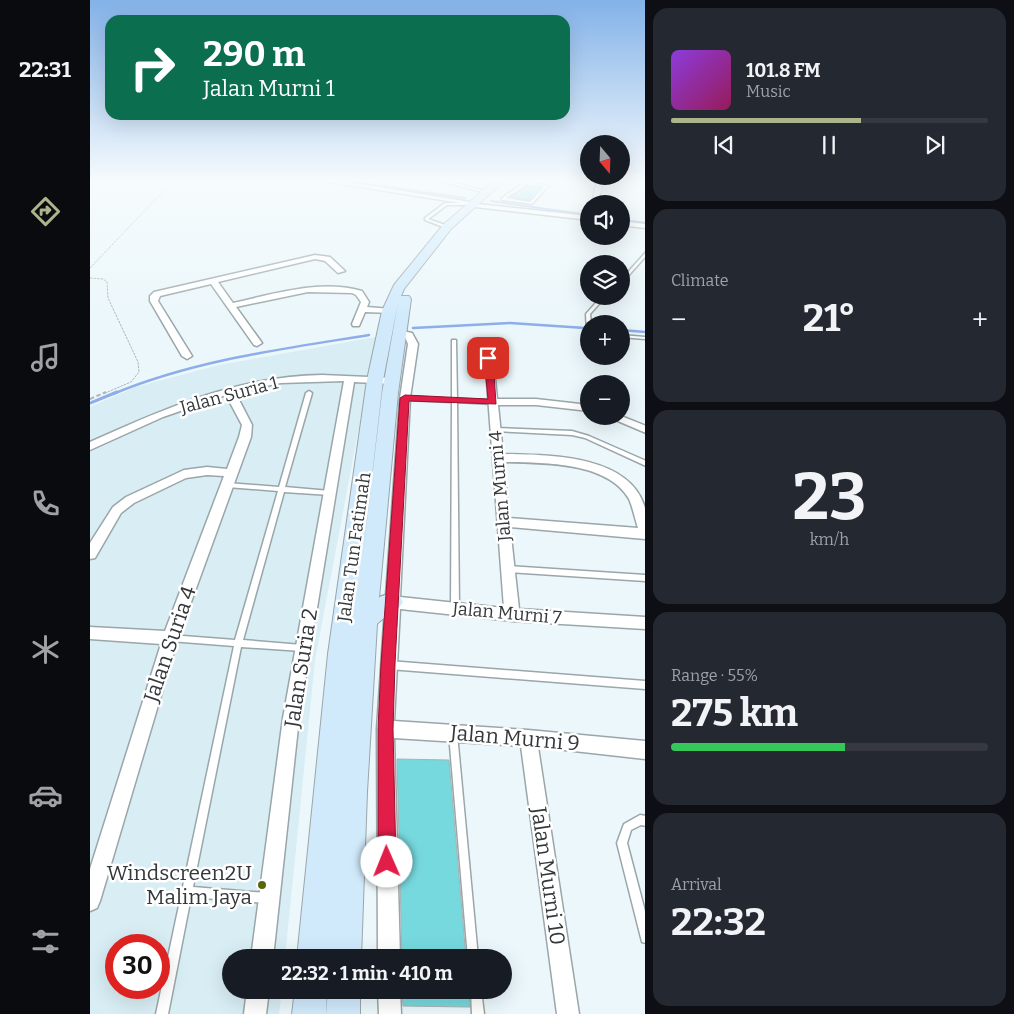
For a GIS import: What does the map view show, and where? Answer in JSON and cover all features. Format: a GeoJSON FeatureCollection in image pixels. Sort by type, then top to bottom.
{"type":"FeatureCollection","features":[{"type":"Feature","properties":{"kind":"main road","name":"Jalan Tun Fatimah"},"geometry":{"type":"LineString","coordinates":[[345,949],[353,792],[369,604],[388,311],[398,288],[447,227]]}},
{"type":"Feature","properties":{"kind":"main road","name":"Jalan Tun Fatimah"},"geometry":{"type":"LineString","coordinates":[[384,380],[398,333],[402,307],[410,290],[432,255],[456,227]]}},
{"type":"Feature","properties":{"kind":"main road","name":"Jalan Tun Fatimah"},"geometry":{"type":"LineString","coordinates":[[314,949],[340,654],[369,604]]}},
{"type":"Feature","properties":{"kind":"main road"},"geometry":{"type":"LineString","coordinates":[[309,1014],[310,999]]}},
{"type":"Feature","properties":{"kind":"main road"},"geometry":{"type":"LineString","coordinates":[[343,1014],[344,999]]}},
{"type":"Feature","properties":{"kind":"street"},"geometry":{"type":"LineString","coordinates":[[188,356],[153,299],[162,292],[320,257],[327,259],[341,271]]}},
{"type":"Feature","properties":{"kind":"street"},"geometry":{"type":"LineString","coordinates":[[213,280],[257,343]]}},
{"type":"Feature","properties":{"kind":"street"},"geometry":{"type":"LineString","coordinates":[[230,306],[308,290],[352,291],[363,297],[365,302],[356,324]]}},
{"type":"Feature","properties":{"kind":"street"},"geometry":{"type":"LineString","coordinates":[[362,309],[388,311]]}},
{"type":"Feature","properties":{"kind":"street"},"geometry":{"type":"LineString","coordinates":[[389,949],[385,729],[388,664],[369,604],[405,398],[413,340],[409,335],[398,333]]}},
{"type":"Feature","properties":{"kind":"street","name":"Jalan Murni 4"},"geometry":{"type":"LineString","coordinates":[[488,358],[512,615]]}},
{"type":"Feature","properties":{"kind":"street","name":"Jalan Suria 2"},"geometry":{"type":"LineString","coordinates":[[263,949],[292,718],[349,379]]}},
{"type":"Feature","properties":{"kind":"street","name":"Jalan Suria 1"},"geometry":{"type":"LineString","coordinates":[[90,446],[186,405],[281,380],[384,380]]}},
{"type":"Feature","properties":{"kind":"street","name":"Jalan Suria 4"},"geometry":{"type":"LineString","coordinates":[[90,902],[170,638],[230,479],[247,425],[230,392]]}},
{"type":"Feature","properties":{"kind":"street"},"geometry":{"type":"LineString","coordinates":[[492,402],[536,402],[580,407]]}},
{"type":"Feature","properties":{"kind":"street"},"geometry":{"type":"LineString","coordinates":[[630,424],[645,430]]}},
{"type":"Feature","properties":{"kind":"street"},"geometry":{"type":"LineString","coordinates":[[498,458],[568,461],[606,474],[620,482],[632,495],[645,534],[503,522]]}},
{"type":"Feature","properties":{"kind":"street"},"geometry":{"type":"LineString","coordinates":[[90,554],[117,510],[130,500],[184,474],[207,471],[230,479]]}},
{"type":"Feature","properties":{"kind":"street","name":"Jalan Murni 7"},"geometry":{"type":"LineString","coordinates":[[369,604],[645,623]]}},
{"type":"Feature","properties":{"kind":"street"},"geometry":{"type":"LineString","coordinates":[[90,634],[170,638]]}},
{"type":"Feature","properties":{"kind":"street","name":"Jalan Murni 9"},"geometry":{"type":"LineString","coordinates":[[385,729],[528,738],[645,750]]}},
{"type":"Feature","properties":{"kind":"street","name":"Jalan Murni 10"},"geometry":{"type":"LineString","coordinates":[[528,738],[568,1014]]}},
{"type":"Feature","properties":{"kind":"street"},"geometry":{"type":"LineString","coordinates":[[255,1014],[257,999]]}},
{"type":"Feature","properties":{"kind":"street"},"geometry":{"type":"LineString","coordinates":[[389,999],[390,1014]]}},
{"type":"Feature","properties":{"kind":"lane"},"geometry":{"type":"LineString","coordinates":[[630,272],[645,253]]}},
{"type":"Feature","properties":{"kind":"lane"},"geometry":{"type":"LineString","coordinates":[[588,315],[596,305]]}},
{"type":"Feature","properties":{"kind":"lane"},"geometry":{"type":"LineString","coordinates":[[630,337],[645,338]]}},
{"type":"Feature","properties":{"kind":"lane"},"geometry":{"type":"LineString","coordinates":[[454,341],[456,400],[455,609]]}},
{"type":"Feature","properties":{"kind":"lane"},"geometry":{"type":"LineString","coordinates":[[162,1014],[238,643],[309,393]]}},
{"type":"Feature","properties":{"kind":"lane"},"geometry":{"type":"LineString","coordinates":[[405,398],[492,402]]}},
{"type":"Feature","properties":{"kind":"lane"},"geometry":{"type":"LineString","coordinates":[[495,430],[572,433],[645,464]]}},
{"type":"Feature","properties":{"kind":"lane"},"geometry":{"type":"LineString","coordinates":[[230,479],[281,490],[330,493]]}},
{"type":"Feature","properties":{"kind":"lane"},"geometry":{"type":"LineString","coordinates":[[508,569],[645,578]]}},
{"type":"Feature","properties":{"kind":"lane"},"geometry":{"type":"LineString","coordinates":[[170,638],[303,648]]}},
{"type":"Feature","properties":{"kind":"lane"},"geometry":{"type":"LineString","coordinates":[[388,664],[645,685]]}},
{"type":"Feature","properties":{"kind":"lane"},"geometry":{"type":"LineString","coordinates":[[453,733],[472,949]]}},
{"type":"Feature","properties":{"kind":"lane"},"geometry":{"type":"LineString","coordinates":[[645,821],[640,820],[627,827],[622,843],[645,938]]}},
{"type":"Feature","properties":{"kind":"lane"},"geometry":{"type":"LineString","coordinates":[[187,892],[270,898]]}},
{"type":"Feature","properties":{"kind":"lane"},"geometry":{"type":"LineString","coordinates":[[477,999],[478,1014]]}},
{"type":"Feature","properties":{"kind":"path"},"geometry":{"type":"LineString","coordinates":[[90,268],[129,227]]}},
{"type":"Feature","properties":{"kind":"path"},"geometry":{"type":"LineString","coordinates":[[90,278],[103,279],[107,282],[108,298],[138,362],[139,372],[135,379],[126,385],[90,399]]}},
{"type":"Feature","properties":{"kind":"shaded area"},"geometry":{"type":"Polygon","coordinates":[[[376,337],[315,660],[286,949],[222,949],[222,999],[281,999],[279,1014],[90,1014],[90,407],[136,387],[219,365],[376,337]]]}},
{"type":"Feature","properties":{"kind":"building"},"geometry":{"type":"Polygon","coordinates":[[[397,759],[449,760],[465,949],[402,949],[397,759]]]}},
{"type":"Feature","properties":{"kind":"building"},"geometry":{"type":"Polygon","coordinates":[[[403,999],[470,999],[470,1007],[403,1006],[403,999]]]}},
{"type":"Feature","properties":{"kind":"waterway"},"geometry":{"type":"LineString","coordinates":[[413,328],[510,323],[580,328]]}},
{"type":"Feature","properties":{"kind":"waterway"},"geometry":{"type":"LineString","coordinates":[[630,331],[645,332]]}},
{"type":"Feature","properties":{"kind":"waterway"},"geometry":{"type":"LineString","coordinates":[[113,394],[175,372],[207,364],[271,351],[369,335]]}},
{"type":"Feature","properties":{"kind":"waterway"},"geometry":{"type":"LineString","coordinates":[[90,403],[117,392]]}},
{"type":"Feature","properties":{"kind":"place","name":"Windscreen2U Malim Jaya"},"geometry":{"type":"Point","coordinates":[262,885]}},
{"type":"Feature","properties":{"kind":"route"},"geometry":{"type":"LineString","coordinates":[[387,862],[385,729],[405,398],[492,402],[488,358]]}}]}
